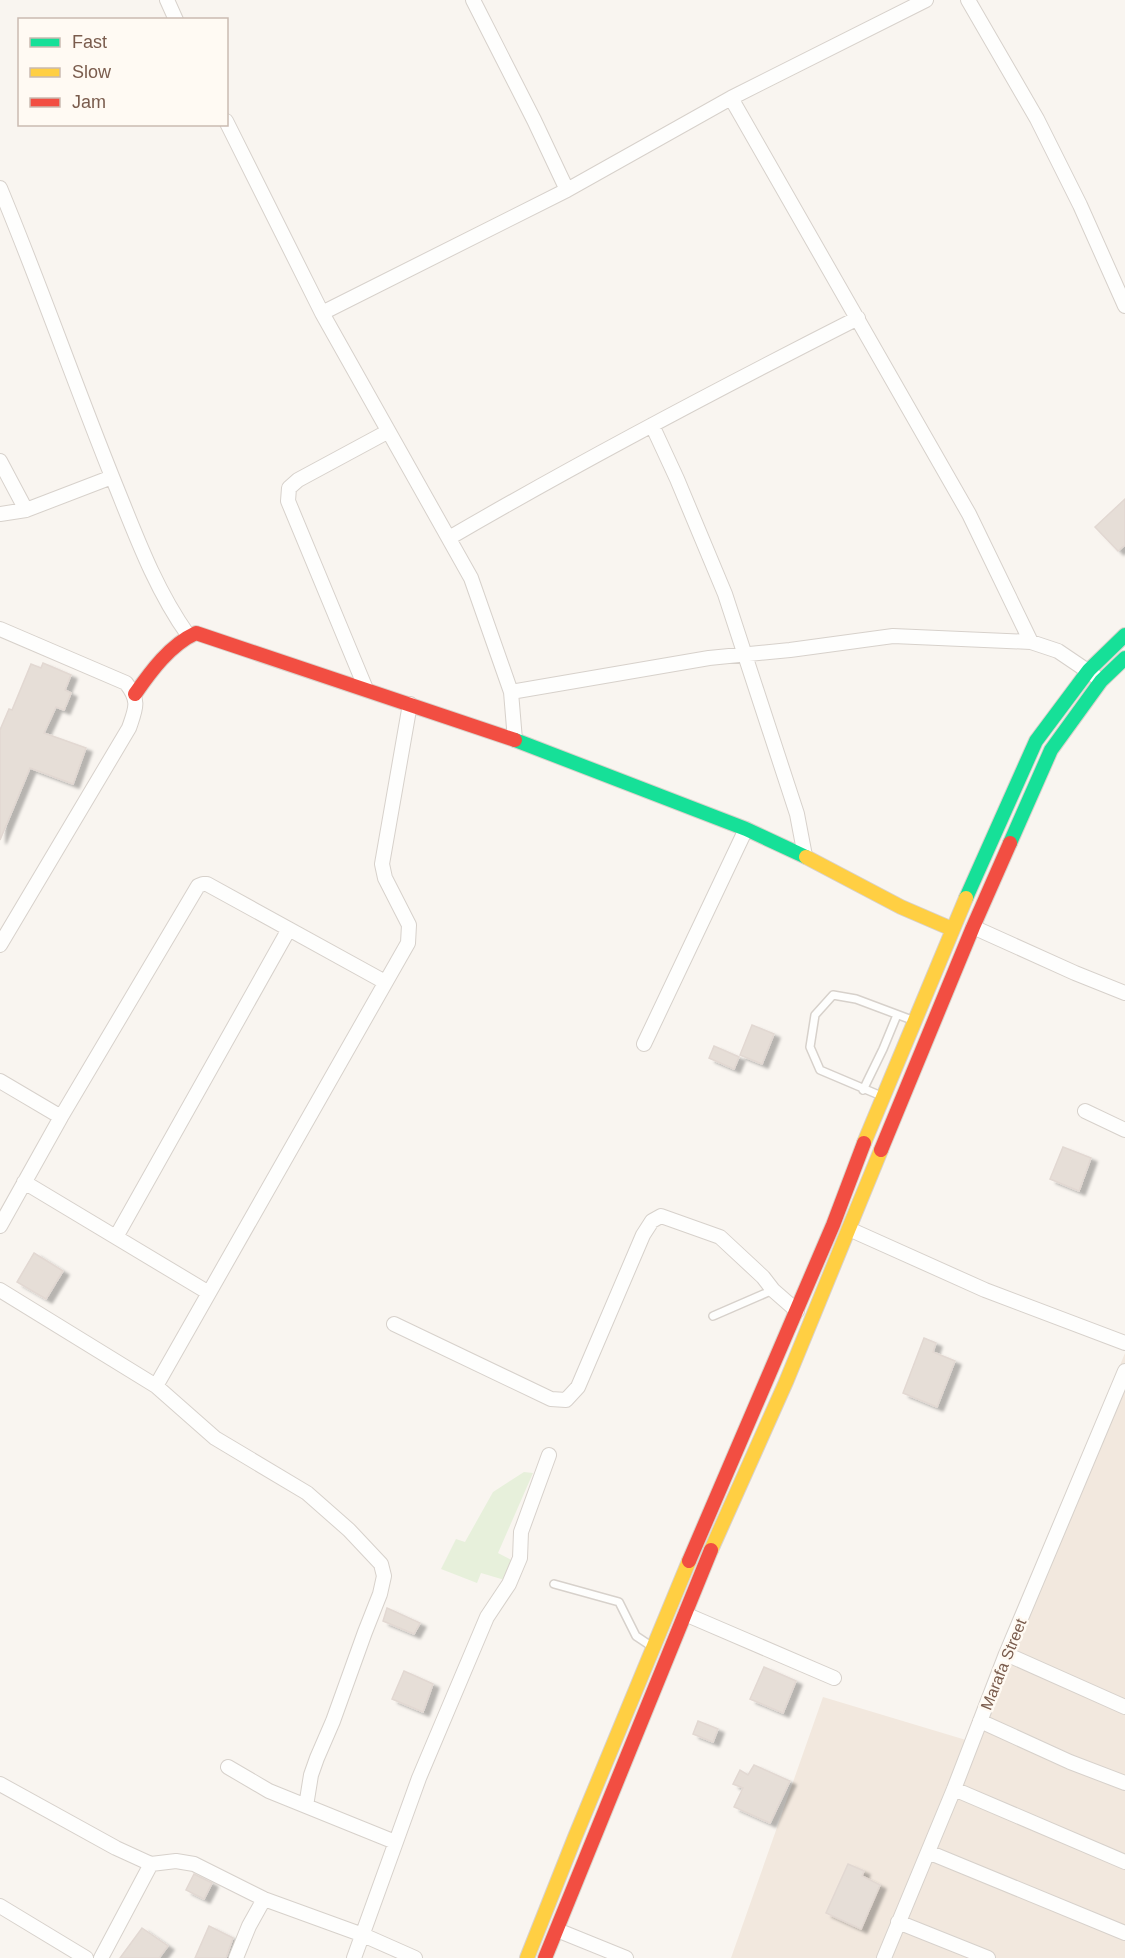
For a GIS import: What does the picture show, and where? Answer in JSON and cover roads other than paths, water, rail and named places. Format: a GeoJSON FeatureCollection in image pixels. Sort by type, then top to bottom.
{"type":"FeatureCollection","features":[{"type":"Feature","properties":{"kind":"main road"},"geometry":{"type":"LineString","coordinates":[[135,694],[151,673],[188,635],[196,633],[515,740],[746,829],[805,856],[901,907],[952,929]]}},
{"type":"Feature","properties":{"kind":"main road"},"geometry":{"type":"LineString","coordinates":[[527,1958],[714,1500],[833,1225],[882,1097],[952,929],[1036,741],[1089,670],[1125,635]]}},
{"type":"Feature","properties":{"kind":"main road"},"geometry":{"type":"LineString","coordinates":[[545,1958],[720,1528],[786,1382],[973,927],[1051,750],[1101,681],[1125,658]]}},
{"type":"Feature","properties":{"kind":"main road"},"geometry":{"type":"LineString","coordinates":[[769,1377],[786,1382]]}},
{"type":"Feature","properties":{"kind":"street"},"geometry":{"type":"LineString","coordinates":[[166,0],[175,18]]}},
{"type":"Feature","properties":{"kind":"street"},"geometry":{"type":"LineString","coordinates":[[473,0],[567,190]]}},
{"type":"Feature","properties":{"kind":"street"},"geometry":{"type":"LineString","coordinates":[[322,313],[567,190],[731,98],[926,0]]}},
{"type":"Feature","properties":{"kind":"street"},"geometry":{"type":"LineString","coordinates":[[968,0],[1036,119],[1080,204],[1125,306]]}},
{"type":"Feature","properties":{"kind":"street"},"geometry":{"type":"LineString","coordinates":[[731,98],[969,514],[1031,642]]}},
{"type":"Feature","properties":{"kind":"street"},"geometry":{"type":"LineString","coordinates":[[228,125],[322,313],[471,578],[511,692],[515,740]]}},
{"type":"Feature","properties":{"kind":"street"},"geometry":{"type":"LineString","coordinates":[[0,188],[157,587],[188,635]]}},
{"type":"Feature","properties":{"kind":"street"},"geometry":{"type":"LineString","coordinates":[[449,538],[531,490],[858,318]]}},
{"type":"Feature","properties":{"kind":"street"},"geometry":{"type":"LineString","coordinates":[[652,425],[725,594],[797,814],[805,856]]}},
{"type":"Feature","properties":{"kind":"street"},"geometry":{"type":"LineString","coordinates":[[366,689],[288,501],[289,488],[298,480],[387,432]]}},
{"type":"Feature","properties":{"kind":"street"},"geometry":{"type":"LineString","coordinates":[[0,461],[26,510]]}},
{"type":"Feature","properties":{"kind":"street"},"geometry":{"type":"LineString","coordinates":[[0,514],[26,510],[112,477]]}},
{"type":"Feature","properties":{"kind":"street"},"geometry":{"type":"LineString","coordinates":[[0,629],[126,684],[135,694],[136,707],[129,728],[0,945]]}},
{"type":"Feature","properties":{"kind":"street"},"geometry":{"type":"LineString","coordinates":[[511,692],[709,658],[893,636],[1031,642],[1058,651],[1089,670],[1101,681]]}},
{"type":"Feature","properties":{"kind":"street"},"geometry":{"type":"LineString","coordinates":[[156,1386],[408,943],[409,925],[385,878],[382,864],[410,704]]}},
{"type":"Feature","properties":{"kind":"street"},"geometry":{"type":"LineString","coordinates":[[644,1044],[746,829]]}},
{"type":"Feature","properties":{"kind":"street"},"geometry":{"type":"LineString","coordinates":[[0,1226],[61,1117],[198,886],[207,884],[385,982]]}},
{"type":"Feature","properties":{"kind":"street"},"geometry":{"type":"LineString","coordinates":[[973,927],[1125,993]]}},
{"type":"Feature","properties":{"kind":"street"},"geometry":{"type":"LineString","coordinates":[[116,1237],[289,929]]}},
{"type":"Feature","properties":{"kind":"street"},"geometry":{"type":"LineString","coordinates":[[0,1081],[61,1117]]}},
{"type":"Feature","properties":{"kind":"street"},"geometry":{"type":"LineString","coordinates":[[1085,1112],[1125,1130]]}},
{"type":"Feature","properties":{"kind":"street"},"geometry":{"type":"LineString","coordinates":[[24,1182],[209,1293]]}},
{"type":"Feature","properties":{"kind":"street"},"geometry":{"type":"LineString","coordinates":[[394,1324],[551,1399],[566,1400],[578,1387],[643,1235],[652,1221],[661,1216],[720,1237],[797,1311]]}},
{"type":"Feature","properties":{"kind":"street"},"geometry":{"type":"LineString","coordinates":[[849,1229],[985,1290],[1125,1343]]}},
{"type":"Feature","properties":{"kind":"street"},"geometry":{"type":"LineString","coordinates":[[0,1290],[156,1386],[215,1438],[307,1493],[336,1517],[375,1556],[384,1570],[380,1593],[311,1775],[306,1806]]}},
{"type":"Feature","properties":{"kind":"street","name":"Marafa Street"},"geometry":{"type":"LineString","coordinates":[[884,1958],[954,1789],[1006,1654],[1125,1371]]}},
{"type":"Feature","properties":{"kind":"street"},"geometry":{"type":"LineString","coordinates":[[354,1958],[419,1778],[487,1617],[509,1584],[520,1558],[521,1532],[549,1455]]}},
{"type":"Feature","properties":{"kind":"street"},"geometry":{"type":"LineString","coordinates":[[685,1614],[834,1678]]}},
{"type":"Feature","properties":{"kind":"street"},"geometry":{"type":"LineString","coordinates":[[1006,1654],[1125,1707]]}},
{"type":"Feature","properties":{"kind":"street"},"geometry":{"type":"LineString","coordinates":[[980,1720],[1070,1762],[1125,1783]]}},
{"type":"Feature","properties":{"kind":"street"},"geometry":{"type":"LineString","coordinates":[[228,1767],[269,1791],[395,1842]]}},
{"type":"Feature","properties":{"kind":"street"},"geometry":{"type":"LineString","coordinates":[[0,1784],[116,1848],[151,1864],[176,1861],[194,1864],[264,1899],[363,1935],[415,1958]]}},
{"type":"Feature","properties":{"kind":"street"},"geometry":{"type":"LineString","coordinates":[[954,1789],[1125,1862]]}},
{"type":"Feature","properties":{"kind":"street"},"geometry":{"type":"LineString","coordinates":[[928,1852],[1125,1933]]}},
{"type":"Feature","properties":{"kind":"street"},"geometry":{"type":"LineString","coordinates":[[101,1958],[151,1864]]}},
{"type":"Feature","properties":{"kind":"street"},"geometry":{"type":"LineString","coordinates":[[236,1958],[249,1926],[264,1899]]}},
{"type":"Feature","properties":{"kind":"street"},"geometry":{"type":"LineString","coordinates":[[0,1906],[86,1958]]}},
{"type":"Feature","properties":{"kind":"street"},"geometry":{"type":"LineString","coordinates":[[898,1922],[988,1958]]}},
{"type":"Feature","properties":{"kind":"street"},"geometry":{"type":"LineString","coordinates":[[557,1930],[626,1958]]}},
{"type":"Feature","properties":{"kind":"lane"},"geometry":{"type":"LineString","coordinates":[[882,1097],[820,1070],[810,1047],[815,1015],[833,995],[856,999],[914,1021]]}},
{"type":"Feature","properties":{"kind":"lane"},"geometry":{"type":"LineString","coordinates":[[863,1090],[897,1015]]}},
{"type":"Feature","properties":{"kind":"lane"},"geometry":{"type":"LineString","coordinates":[[883,1049],[916,1065]]}},
{"type":"Feature","properties":{"kind":"lane"},"geometry":{"type":"LineString","coordinates":[[713,1316],[773,1290]]}},
{"type":"Feature","properties":{"kind":"lane"},"geometry":{"type":"LineString","coordinates":[[554,1584],[619,1602],[636,1636],[653,1648]]}}]}
